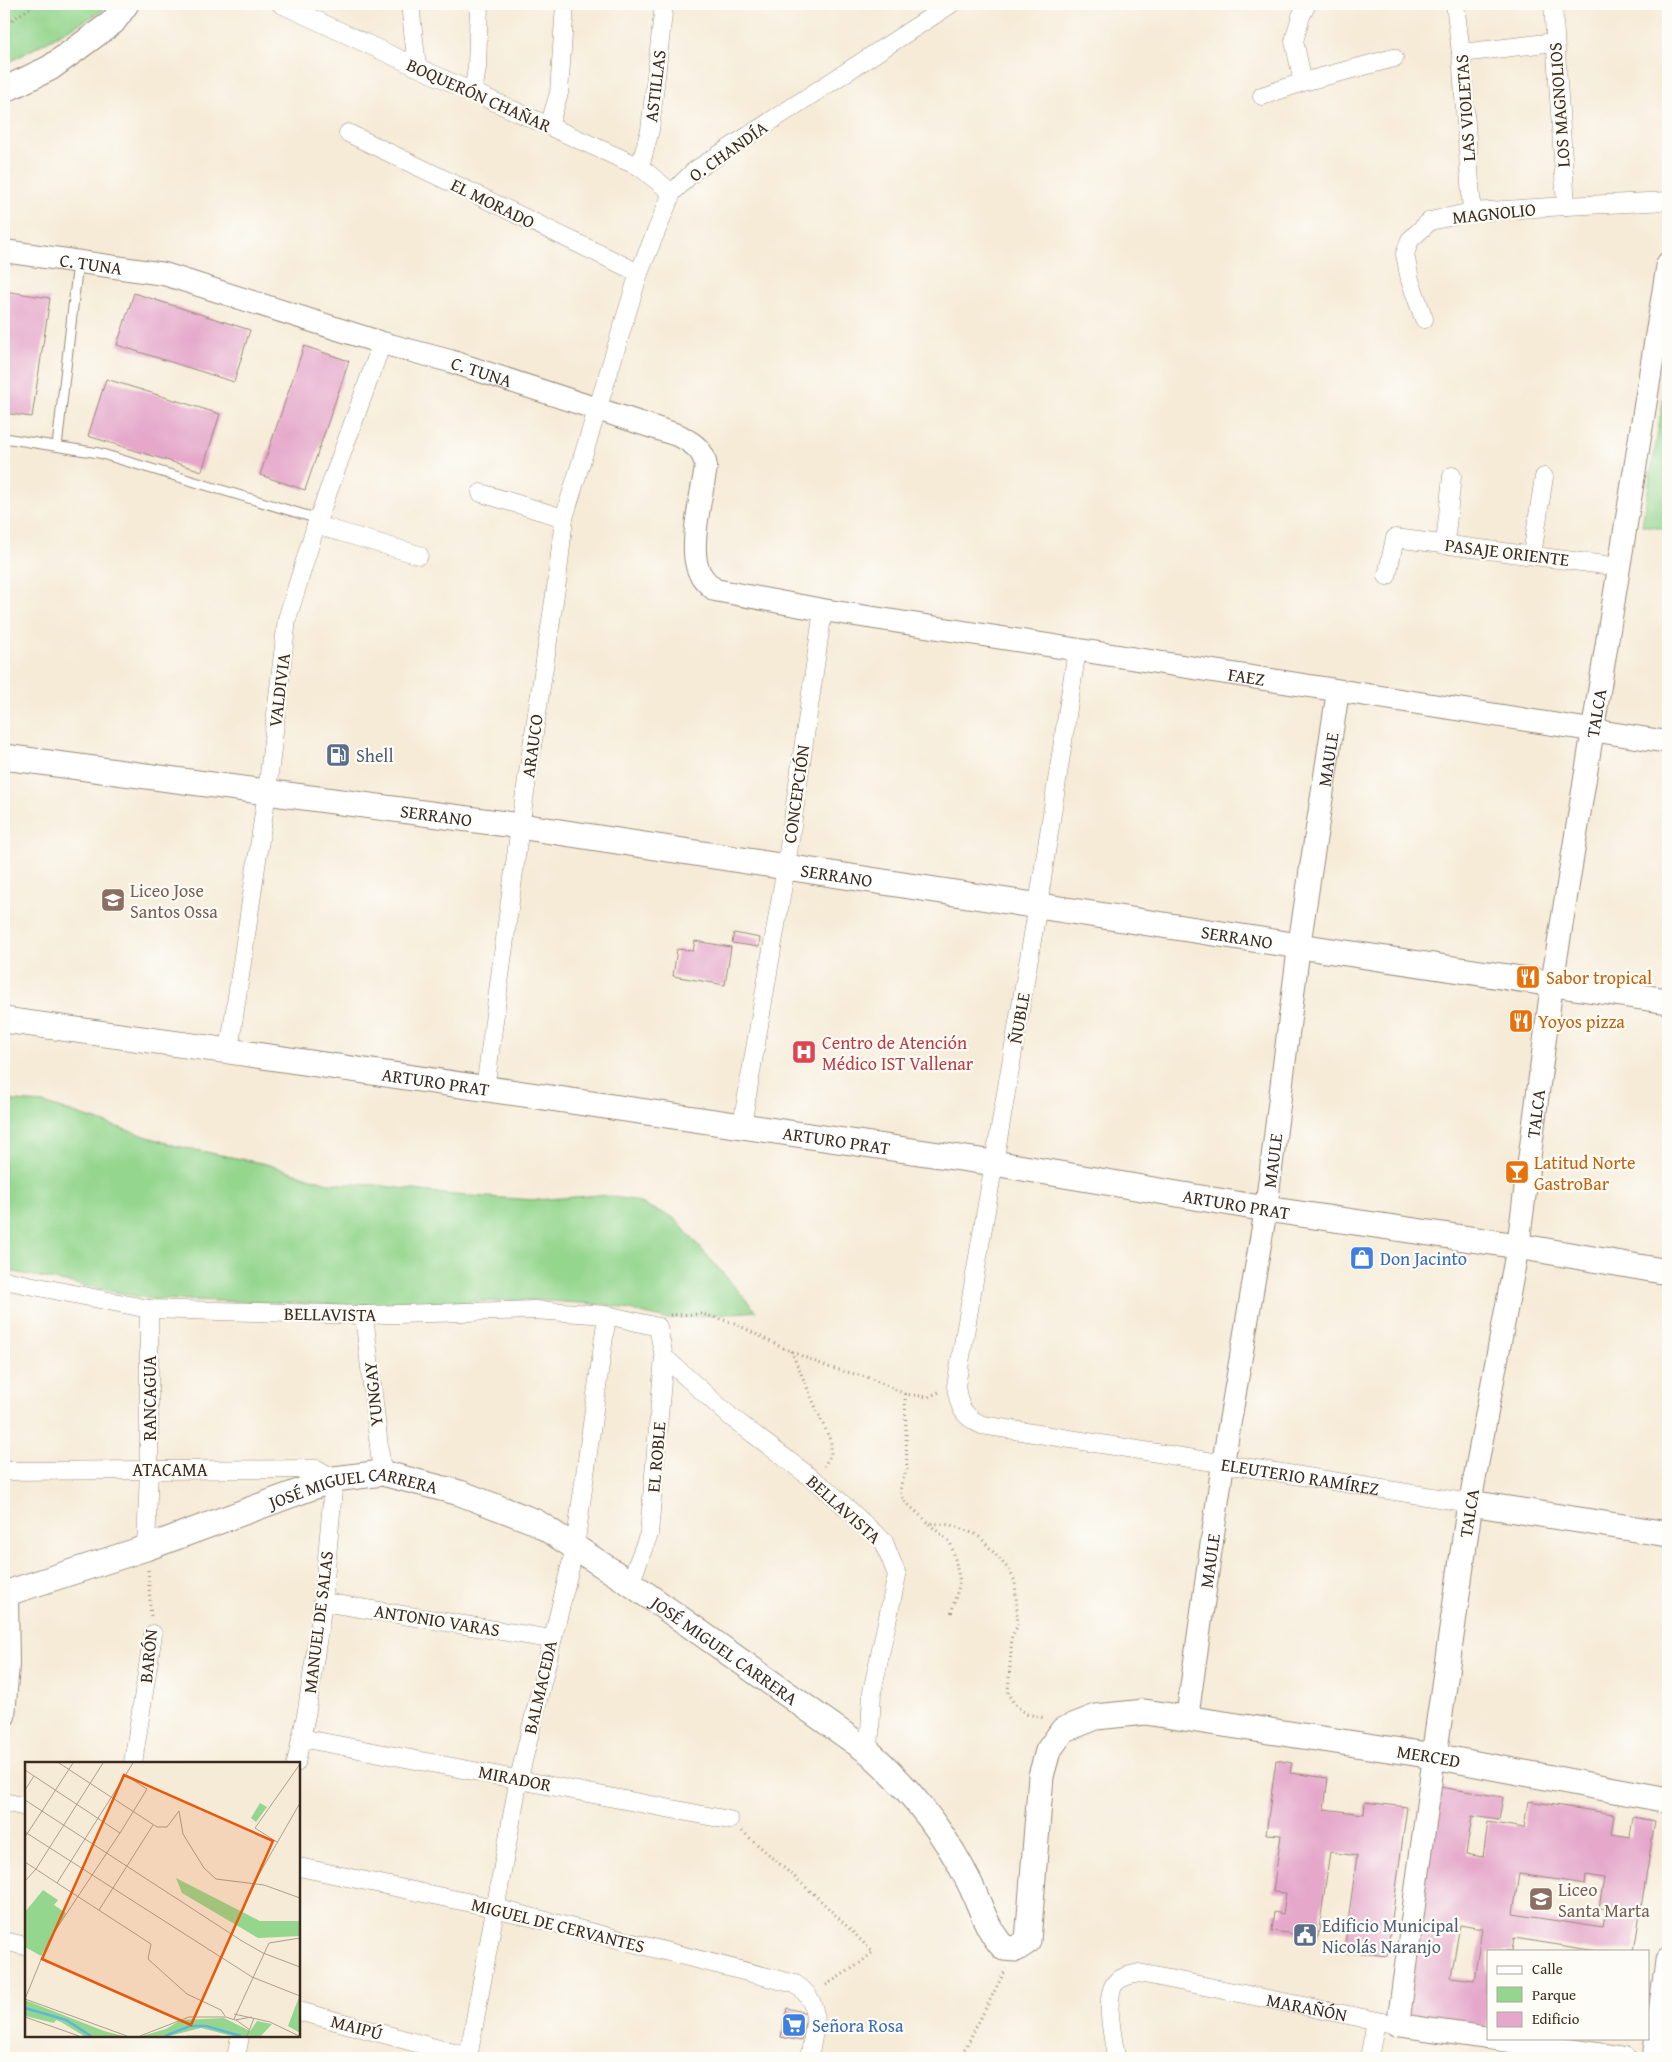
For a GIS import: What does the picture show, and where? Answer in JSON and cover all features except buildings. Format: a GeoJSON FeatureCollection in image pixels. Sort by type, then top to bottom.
{"type":"FeatureCollection","features":[{"type":"Feature","properties":{"kind":"main road"},"geometry":{"type":"LineString","coordinates":[[4,90],[50,68],[113,22],[126,4]]}},
{"type":"Feature","properties":{"kind":"main road","name":"SERRANO"},"geometry":{"type":"LineString","coordinates":[[4,757],[520,826],[1668,1001]]}},
{"type":"Feature","properties":{"kind":"main road","name":"ARTURO PRAT"},"geometry":{"type":"LineString","coordinates":[[4,1020],[742,1125],[994,1163],[1266,1209],[1518,1246],[1668,1272]]}},
{"type":"Feature","properties":{"kind":"main road","name":"JOSÉ MIGUEL CARRERA"},"geometry":{"type":"LineString","coordinates":[[6,1594],[146,1548],[334,1479],[382,1473],[460,1493],[536,1522],[630,1583],[869,1752],[894,1775],[931,1818],[967,1878],[994,1938],[1004,1948],[1016,1949]]}},
{"type":"Feature","properties":{"kind":"main road","name":"ELEUTERIO RAMÍREZ"},"geometry":{"type":"LineString","coordinates":[[1470,1503],[1668,1534]]}},
{"type":"Feature","properties":{"kind":"main road","name":"TALCA"},"geometry":{"type":"LineString","coordinates":[[1434,1756],[1470,1503]]}},
{"type":"Feature","properties":{"kind":"main road"},"geometry":{"type":"LineString","coordinates":[[1016,1949],[1028,1941],[1041,1776],[1048,1751],[1063,1730],[1096,1717],[1145,1712],[1187,1718]]}},
{"type":"Feature","properties":{"kind":"main road","name":"MERCED"},"geometry":{"type":"LineString","coordinates":[[1187,1718],[1434,1756],[1668,1800]]}},
{"type":"Feature","properties":{"kind":"main road"},"geometry":{"type":"LineString","coordinates":[[1655,2058],[1664,2018],[1668,1961]]}},
{"type":"Feature","properties":{"kind":"street","name":"BOQUERÓN CHAÑAR"},"geometry":{"type":"LineString","coordinates":[[282,4],[473,93],[640,167],[672,193]]}},
{"type":"Feature","properties":{"kind":"street"},"geometry":{"type":"LineString","coordinates":[[410,4],[417,67]]}},
{"type":"Feature","properties":{"kind":"street"},"geometry":{"type":"LineString","coordinates":[[473,93],[477,67],[479,4]]}},
{"type":"Feature","properties":{"kind":"street"},"geometry":{"type":"LineString","coordinates":[[549,126],[559,93],[564,4]]}},
{"type":"Feature","properties":{"kind":"street","name":"ASTILLAS"},"geometry":{"type":"LineString","coordinates":[[640,167],[650,130],[664,4]]}},
{"type":"Feature","properties":{"kind":"street","name":"O. CHANDÍA"},"geometry":{"type":"LineString","coordinates":[[596,407],[639,273],[672,193],[694,171],[948,4]]}},
{"type":"Feature","properties":{"kind":"street"},"geometry":{"type":"LineString","coordinates":[[1303,82],[1294,41],[1301,16],[1307,4]]}},
{"type":"Feature","properties":{"kind":"street","name":"LAS VIOLETAS"},"geometry":{"type":"LineString","coordinates":[[1455,4],[1461,53],[1472,212]]}},
{"type":"Feature","properties":{"kind":"street","name":"LOS MAGNOLIOS"},"geometry":{"type":"LineString","coordinates":[[1553,4],[1566,206]]}},
{"type":"Feature","properties":{"kind":"street"},"geometry":{"type":"LineString","coordinates":[[1461,53],[1556,42]]}},
{"type":"Feature","properties":{"kind":"street"},"geometry":{"type":"LineString","coordinates":[[1262,96],[1303,82],[1394,58]]}},
{"type":"Feature","properties":{"kind":"street","name":"EL MORADO"},"geometry":{"type":"LineString","coordinates":[[348,133],[639,273]]}},
{"type":"Feature","properties":{"kind":"street","name":"MAGNOLIO"},"geometry":{"type":"LineString","coordinates":[[1424,319],[1410,280],[1405,254],[1410,240],[1430,221],[1472,212],[1668,201]]}},
{"type":"Feature","properties":{"kind":"street","name":"C. TUNA"},"geometry":{"type":"LineString","coordinates":[[4,251],[164,274],[382,342],[450,361],[596,407],[680,436],[701,450],[706,466],[695,546],[697,566],[704,581],[715,590],[823,610]]}},
{"type":"Feature","properties":{"kind":"street","name":"TALCA"},"geometry":{"type":"LineString","coordinates":[[1470,1503],[1518,1246],[1552,984],[1668,263]]}},
{"type":"Feature","properties":{"kind":"street","name":"VALDIVIA"},"geometry":{"type":"LineString","coordinates":[[229,1051],[267,792],[287,619],[317,522],[382,342]]}},
{"type":"Feature","properties":{"kind":"street","name":"ARAUCO"},"geometry":{"type":"LineString","coordinates":[[485,1089],[520,826],[557,580],[564,518],[596,407]]}},
{"type":"Feature","properties":{"kind":"street"},"geometry":{"type":"LineString","coordinates":[[1446,544],[1452,476]]}},
{"type":"Feature","properties":{"kind":"street"},"geometry":{"type":"LineString","coordinates":[[1532,555],[1544,477]]}},
{"type":"Feature","properties":{"kind":"street"},"geometry":{"type":"LineString","coordinates":[[480,493],[564,518]]}},
{"type":"Feature","properties":{"kind":"street"},"geometry":{"type":"LineString","coordinates":[[317,522],[419,555]]}},
{"type":"Feature","properties":{"kind":"street","name":"PASAJE ORIENTE"},"geometry":{"type":"LineString","coordinates":[[1387,576],[1395,538],[1620,566]]}},
{"type":"Feature","properties":{"kind":"street","name":"FAEZ"},"geometry":{"type":"LineString","coordinates":[[823,610],[1668,742]]}},
{"type":"Feature","properties":{"kind":"street","name":"CONCEPCIÓN"},"geometry":{"type":"LineString","coordinates":[[742,1125],[786,867],[823,610]]}},
{"type":"Feature","properties":{"kind":"street","name":"ÑUBLE"},"geometry":{"type":"LineString","coordinates":[[956,1386],[1038,905],[1077,650]]}},
{"type":"Feature","properties":{"kind":"street","name":"MAULE"},"geometry":{"type":"LineString","coordinates":[[1187,1718],[1223,1462],[1266,1209],[1298,946],[1338,691]]}},
{"type":"Feature","properties":{"kind":"street","name":"BELLAVISTA"},"geometry":{"type":"LineString","coordinates":[[4,1280],[149,1309],[364,1315],[534,1310],[659,1321]]}},
{"type":"Feature","properties":{"kind":"street","name":"RANCAGUA"},"geometry":{"type":"LineString","coordinates":[[146,1548],[149,1469],[149,1309]]}},
{"type":"Feature","properties":{"kind":"street","name":"YUNGAY"},"geometry":{"type":"LineString","coordinates":[[364,1315],[382,1473]]}},
{"type":"Feature","properties":{"kind":"street","name":"BALMACEDA"},"geometry":{"type":"LineString","coordinates":[[469,2058],[519,1778],[551,1639],[575,1547],[607,1315]]}},
{"type":"Feature","properties":{"kind":"street","name":"EL ROBLE"},"geometry":{"type":"LineString","coordinates":[[630,1583],[650,1534],[664,1357],[659,1321]]}},
{"type":"Feature","properties":{"kind":"street","name":"BELLAVISTA"},"geometry":{"type":"LineString","coordinates":[[664,1357],[731,1417],[826,1488],[884,1542],[897,1575],[872,1692],[869,1752]]}},
{"type":"Feature","properties":{"kind":"street","name":"ELEUTERIO RAMÍREZ"},"geometry":{"type":"LineString","coordinates":[[956,1386],[958,1402],[968,1419],[982,1425],[1223,1462],[1470,1503]]}},
{"type":"Feature","properties":{"kind":"street","name":"ATACAMA"},"geometry":{"type":"LineString","coordinates":[[4,1471],[317,1469],[334,1479]]}},
{"type":"Feature","properties":{"kind":"street","name":"MANUEL DE SALAS"},"geometry":{"type":"LineString","coordinates":[[296,1762],[307,1710],[323,1602],[334,1479]]}},
{"type":"Feature","properties":{"kind":"street"},"geometry":{"type":"LineString","coordinates":[[4,1716],[8,1665],[6,1594]]}},
{"type":"Feature","properties":{"kind":"street","name":"ANTONIO VARAS"},"geometry":{"type":"LineString","coordinates":[[323,1602],[551,1639]]}},
{"type":"Feature","properties":{"kind":"street","name":"BARÓN"},"geometry":{"type":"LineString","coordinates":[[133,1762],[153,1634]]}},
{"type":"Feature","properties":{"kind":"street","name":"MIRADOR"},"geometry":{"type":"LineString","coordinates":[[301,1738],[519,1778],[729,1820]]}},
{"type":"Feature","properties":{"kind":"street","name":"TALCA"},"geometry":{"type":"LineString","coordinates":[[1387,2023],[1434,1756]]}},
{"type":"Feature","properties":{"kind":"street"},"geometry":{"type":"LineString","coordinates":[[4,1802],[25,1806]]}},
{"type":"Feature","properties":{"kind":"street","name":"MIGUEL DE CERVANTES"},"geometry":{"type":"LineString","coordinates":[[300,1867],[495,1908],[795,1984],[804,1990],[817,1993]]}},
{"type":"Feature","properties":{"kind":"street"},"geometry":{"type":"LineString","coordinates":[[4,1941],[25,1946]]}},
{"type":"Feature","properties":{"kind":"street","name":"MARAÑÓN"},"geometry":{"type":"LineString","coordinates":[[1116,2058],[1109,2000],[1112,1987],[1118,1980],[1139,1973],[1387,2023],[1487,2038]]}},
{"type":"Feature","properties":{"kind":"street"},"geometry":{"type":"LineString","coordinates":[[809,2058],[815,2023],[817,1993]]}},
{"type":"Feature","properties":{"kind":"street","name":"MAIPÚ"},"geometry":{"type":"LineString","coordinates":[[300,2011],[469,2058]]}},
{"type":"Feature","properties":{"kind":"street"},"geometry":{"type":"LineString","coordinates":[[1369,2058],[1387,2023]]}},
{"type":"Feature","properties":{"kind":"street"},"geometry":{"type":"LineString","coordinates":[[236,2058],[240,2037]]}},
{"type":"Feature","properties":{"kind":"street","name":"MARAÑÓN"},"geometry":{"type":"LineString","coordinates":[[1502,2040],[1624,2058]]}},
{"type":"Feature","properties":{"kind":"lane"},"geometry":{"type":"LineString","coordinates":[[57,446],[78,262]]}},
{"type":"Feature","properties":{"kind":"lane"},"geometry":{"type":"LineString","coordinates":[[4,438],[99,453],[317,522]]}},
{"type":"Feature","properties":{"kind":"path"},"geometry":{"type":"LineString","coordinates":[[4,25],[36,4]]}},
{"type":"Feature","properties":{"kind":"path"},"geometry":{"type":"LineString","coordinates":[[659,1321],[702,1314],[734,1323],[828,1367],[870,1378],[905,1394],[928,1397],[956,1386]]}},
{"type":"Feature","properties":{"kind":"path"},"geometry":{"type":"LineString","coordinates":[[791,1351],[831,1442],[831,1455],[821,1471]]}},
{"type":"Feature","properties":{"kind":"path"},"geometry":{"type":"LineString","coordinates":[[905,1394],[907,1470],[902,1480],[900,1491],[904,1501],[950,1542],[960,1582],[951,1614]]}},
{"type":"Feature","properties":{"kind":"path"},"geometry":{"type":"LineString","coordinates":[[929,1523],[951,1525],[975,1534],[982,1539],[1009,1570],[1015,1581],[1018,1625],[1012,1636],[1008,1694],[1016,1706],[1027,1714],[1055,1722],[1063,1730]]}},
{"type":"Feature","properties":{"kind":"path","name":"BARÓN"},"geometry":{"type":"LineString","coordinates":[[146,1548],[153,1634]]}},
{"type":"Feature","properties":{"kind":"path"},"geometry":{"type":"LineString","coordinates":[[729,1820],[816,1896],[873,1952],[817,1993]]}},
{"type":"Feature","properties":{"kind":"path"},"geometry":{"type":"LineString","coordinates":[[960,2058],[1016,1949]]}},
{"type":"Feature","properties":{"kind":"green space"},"geometry":{"type":"Polygon","coordinates":[[[4,4],[115,4],[4,65],[4,4]]]}},
{"type":"Feature","properties":{"kind":"green space"},"geometry":{"type":"Polygon","coordinates":[[[1668,372],[1668,530],[1642,525],[1668,372]]]}},
{"type":"Feature","properties":{"kind":"green space"},"geometry":{"type":"Polygon","coordinates":[[[4,1100],[43,1103],[176,1146],[266,1164],[328,1183],[376,1185],[453,1195],[536,1200],[600,1195],[633,1200],[674,1218],[756,1311],[666,1319],[609,1305],[534,1300],[364,1305],[151,1299],[4,1270],[4,1100]]]}},
{"type":"Feature","properties":{"kind":"place","name":"Shell"},"geometry":{"type":"Point","coordinates":[338,755]}},
{"type":"Feature","properties":{"kind":"place","name":"Liceo Jose Santos Ossa"},"geometry":{"type":"Point","coordinates":[113,900]}},
{"type":"Feature","properties":{"kind":"place","name":"Sabor tropical"},"geometry":{"type":"Point","coordinates":[1528,977]}},
{"type":"Feature","properties":{"kind":"place","name":"Yoyos pizza"},"geometry":{"type":"Point","coordinates":[1521,1021]}},
{"type":"Feature","properties":{"kind":"place","name":"Centro de Atención Médico IST Vallenar"},"geometry":{"type":"Point","coordinates":[804,1052]}},
{"type":"Feature","properties":{"kind":"place","name":"Latitud Norte GastroBar"},"geometry":{"type":"Point","coordinates":[1517,1172]}},
{"type":"Feature","properties":{"kind":"place","name":"Don Jacinto"},"geometry":{"type":"Point","coordinates":[1362,1258]}},
{"type":"Feature","properties":{"kind":"place","name":"Liceo Santa Marta"},"geometry":{"type":"Point","coordinates":[1541,1899]}},
{"type":"Feature","properties":{"kind":"place","name":"Edificio Municipal Nicolás Naranjo"},"geometry":{"type":"Point","coordinates":[1305,1935]}},
{"type":"Feature","properties":{"kind":"place","name":"Señora Rosa"},"geometry":{"type":"Point","coordinates":[794,2025]}}]}
